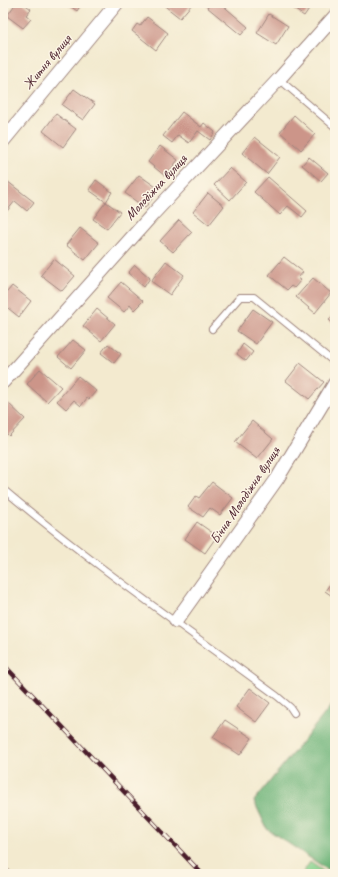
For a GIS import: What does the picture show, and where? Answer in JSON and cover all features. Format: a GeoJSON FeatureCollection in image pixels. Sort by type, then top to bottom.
{"type":"FeatureCollection","features":[{"type":"Feature","properties":{"kind":"street","name":"Житня вулиця"},"geometry":{"type":"LineString","coordinates":[[3,141],[117,3]]}},
{"type":"Feature","properties":{"kind":"street","name":"Молодіжна вулиця"},"geometry":{"type":"LineString","coordinates":[[3,382],[152,214],[279,79],[335,16]]}},
{"type":"Feature","properties":{"kind":"street","name":"Бічна Молодіжна вулиця"},"geometry":{"type":"LineString","coordinates":[[176,621],[277,479],[335,383]]}},
{"type":"Feature","properties":{"kind":"lane"},"geometry":{"type":"LineString","coordinates":[[279,79],[335,127]]}},
{"type":"Feature","properties":{"kind":"lane"},"geometry":{"type":"LineString","coordinates":[[212,329],[240,297],[254,297],[335,362]]}},
{"type":"Feature","properties":{"kind":"lane"},"geometry":{"type":"LineString","coordinates":[[3,489],[43,523],[114,577],[277,696],[290,707],[294,713]]}},
{"type":"Feature","properties":{"kind":"lane"},"geometry":{"type":"LineString","coordinates":[[3,870],[9,874]]}},
{"type":"Feature","properties":{"kind":"green space"},"geometry":{"type":"Polygon","coordinates":[[[335,701],[334,874],[267,829],[254,801],[335,701]]]}},
{"type":"Feature","properties":{"kind":"green space"},"geometry":{"type":"Polygon","coordinates":[[[310,862],[327,874],[302,874],[310,862]]]}},
{"type":"Feature","properties":{"kind":"building"},"geometry":{"type":"Polygon","coordinates":[[[16,3],[23,3],[31,9],[26,15],[31,19],[23,28],[7,16],[16,3]]]}},
{"type":"Feature","properties":{"kind":"building"},"geometry":{"type":"Polygon","coordinates":[[[66,3],[82,3],[77,11],[66,3]]]}},
{"type":"Feature","properties":{"kind":"building"},"geometry":{"type":"Polygon","coordinates":[[[161,3],[193,3],[180,18],[161,3]]]}},
{"type":"Feature","properties":{"kind":"building"},"geometry":{"type":"Polygon","coordinates":[[[210,3],[220,3],[248,27],[241,35],[207,7],[210,3]]]}},
{"type":"Feature","properties":{"kind":"building"},"geometry":{"type":"Polygon","coordinates":[[[285,3],[313,3],[304,16],[285,3]]]}},
{"type":"Feature","properties":{"kind":"building"},"geometry":{"type":"Polygon","coordinates":[[[269,14],[288,26],[276,45],[257,33],[269,14]]]}},
{"type":"Feature","properties":{"kind":"building"},"geometry":{"type":"Polygon","coordinates":[[[147,17],[168,33],[156,50],[132,31],[137,24],[140,26],[147,17]]]}},
{"type":"Feature","properties":{"kind":"building"},"geometry":{"type":"Polygon","coordinates":[[[74,89],[95,104],[83,120],[62,105],[74,89]]]}},
{"type":"Feature","properties":{"kind":"building"},"geometry":{"type":"Polygon","coordinates":[[[182,112],[201,127],[204,123],[215,132],[210,140],[198,131],[189,143],[178,135],[172,143],[163,136],[182,112]]]}},
{"type":"Feature","properties":{"kind":"building"},"geometry":{"type":"Polygon","coordinates":[[[56,114],[76,129],[63,147],[43,131],[56,114]]]}},
{"type":"Feature","properties":{"kind":"building"},"geometry":{"type":"Polygon","coordinates":[[[294,115],[315,134],[301,150],[280,132],[294,115]]]}},
{"type":"Feature","properties":{"kind":"building"},"geometry":{"type":"Polygon","coordinates":[[[255,137],[280,157],[267,174],[242,153],[255,137]]]}},
{"type":"Feature","properties":{"kind":"building"},"geometry":{"type":"Polygon","coordinates":[[[160,146],[178,160],[165,176],[148,162],[160,146]]]}},
{"type":"Feature","properties":{"kind":"building"},"geometry":{"type":"Polygon","coordinates":[[[309,157],[328,173],[321,181],[302,165],[309,157]]]}},
{"type":"Feature","properties":{"kind":"building"},"geometry":{"type":"Polygon","coordinates":[[[230,168],[246,182],[230,200],[214,185],[230,168]]]}},
{"type":"Feature","properties":{"kind":"building"},"geometry":{"type":"Polygon","coordinates":[[[139,175],[159,189],[145,208],[125,193],[139,175]]]}},
{"type":"Feature","properties":{"kind":"building"},"geometry":{"type":"Polygon","coordinates":[[[268,177],[307,211],[302,217],[288,206],[280,215],[254,192],[268,177]]]}},
{"type":"Feature","properties":{"kind":"building"},"geometry":{"type":"Polygon","coordinates":[[[3,178],[34,202],[27,211],[15,201],[7,211],[3,208],[3,178]]]}},
{"type":"Feature","properties":{"kind":"building"},"geometry":{"type":"Polygon","coordinates":[[[96,180],[112,192],[106,202],[89,190],[96,180]]]}},
{"type":"Feature","properties":{"kind":"building"},"geometry":{"type":"Polygon","coordinates":[[[208,193],[224,206],[209,225],[193,212],[208,193]]]}},
{"type":"Feature","properties":{"kind":"building"},"geometry":{"type":"Polygon","coordinates":[[[106,202],[120,212],[107,229],[93,219],[106,202]]]}},
{"type":"Feature","properties":{"kind":"building"},"geometry":{"type":"Polygon","coordinates":[[[179,220],[192,232],[173,252],[160,241],[179,220]]]}},
{"type":"Feature","properties":{"kind":"building"},"geometry":{"type":"Polygon","coordinates":[[[80,228],[99,243],[85,260],[66,245],[80,228]]]}},
{"type":"Feature","properties":{"kind":"building"},"geometry":{"type":"Polygon","coordinates":[[[284,257],[303,272],[298,278],[301,280],[294,288],[291,286],[287,290],[269,275],[284,257]]]}},
{"type":"Feature","properties":{"kind":"building"},"geometry":{"type":"Polygon","coordinates":[[[54,259],[75,276],[62,291],[41,275],[54,259]]]}},
{"type":"Feature","properties":{"kind":"building"},"geometry":{"type":"Polygon","coordinates":[[[166,261],[184,275],[170,295],[151,281],[166,261]]]}},
{"type":"Feature","properties":{"kind":"building"},"geometry":{"type":"Polygon","coordinates":[[[135,265],[150,278],[144,287],[128,273],[135,265]]]}},
{"type":"Feature","properties":{"kind":"building"},"geometry":{"type":"Polygon","coordinates":[[[313,278],[331,293],[315,313],[296,297],[313,278]]]}},
{"type":"Feature","properties":{"kind":"building"},"geometry":{"type":"Polygon","coordinates":[[[121,282],[143,301],[134,310],[130,305],[124,312],[107,298],[121,282]]]}},
{"type":"Feature","properties":{"kind":"building"},"geometry":{"type":"Polygon","coordinates":[[[12,286],[31,301],[19,317],[3,304],[3,297],[12,286]]]}},
{"type":"Feature","properties":{"kind":"building"},"geometry":{"type":"Polygon","coordinates":[[[97,309],[115,324],[101,341],[83,326],[97,309]]]}},
{"type":"Feature","properties":{"kind":"building"},"geometry":{"type":"Polygon","coordinates":[[[253,309],[272,322],[256,344],[237,331],[253,309]]]}},
{"type":"Feature","properties":{"kind":"building"},"geometry":{"type":"Polygon","coordinates":[[[335,312],[335,325],[329,320],[335,312]]]}},
{"type":"Feature","properties":{"kind":"building"},"geometry":{"type":"Polygon","coordinates":[[[73,340],[86,350],[71,368],[58,357],[73,340]]]}},
{"type":"Feature","properties":{"kind":"building"},"geometry":{"type":"Polygon","coordinates":[[[108,344],[121,354],[114,363],[101,353],[108,344]]]}},
{"type":"Feature","properties":{"kind":"building"},"geometry":{"type":"Polygon","coordinates":[[[243,344],[253,352],[246,361],[237,354],[243,344]]]}},
{"type":"Feature","properties":{"kind":"building"},"geometry":{"type":"Polygon","coordinates":[[[300,363],[324,382],[309,399],[286,381],[300,363]]]}},
{"type":"Feature","properties":{"kind":"building"},"geometry":{"type":"Polygon","coordinates":[[[40,369],[61,387],[47,402],[27,384],[40,369]]]}},
{"type":"Feature","properties":{"kind":"building"},"geometry":{"type":"Polygon","coordinates":[[[78,376],[96,391],[89,399],[87,398],[81,406],[74,400],[66,409],[57,401],[78,376]]]}},
{"type":"Feature","properties":{"kind":"building"},"geometry":{"type":"Polygon","coordinates":[[[8,403],[25,419],[9,436],[3,430],[3,409],[8,403]]]}},
{"type":"Feature","properties":{"kind":"building"},"geometry":{"type":"Polygon","coordinates":[[[252,421],[273,439],[257,459],[235,442],[252,421]]]}},
{"type":"Feature","properties":{"kind":"building"},"geometry":{"type":"Polygon","coordinates":[[[212,482],[233,498],[220,515],[210,508],[203,517],[188,507],[196,496],[199,498],[212,482]]]}},
{"type":"Feature","properties":{"kind":"building"},"geometry":{"type":"Polygon","coordinates":[[[197,522],[217,536],[205,553],[185,539],[197,522]]]}},
{"type":"Feature","properties":{"kind":"building"},"geometry":{"type":"Polygon","coordinates":[[[335,577],[335,598],[325,591],[335,577]]]}},
{"type":"Feature","properties":{"kind":"building"},"geometry":{"type":"Polygon","coordinates":[[[250,688],[270,703],[256,722],[236,707],[250,688]]]}},
{"type":"Feature","properties":{"kind":"building"},"geometry":{"type":"Polygon","coordinates":[[[225,720],[252,738],[240,755],[213,737],[225,720]]]}},
{"type":"Feature","properties":{"kind":"railway"},"geometry":{"type":"LineString","coordinates":[[3,664],[202,874]]}}]}
